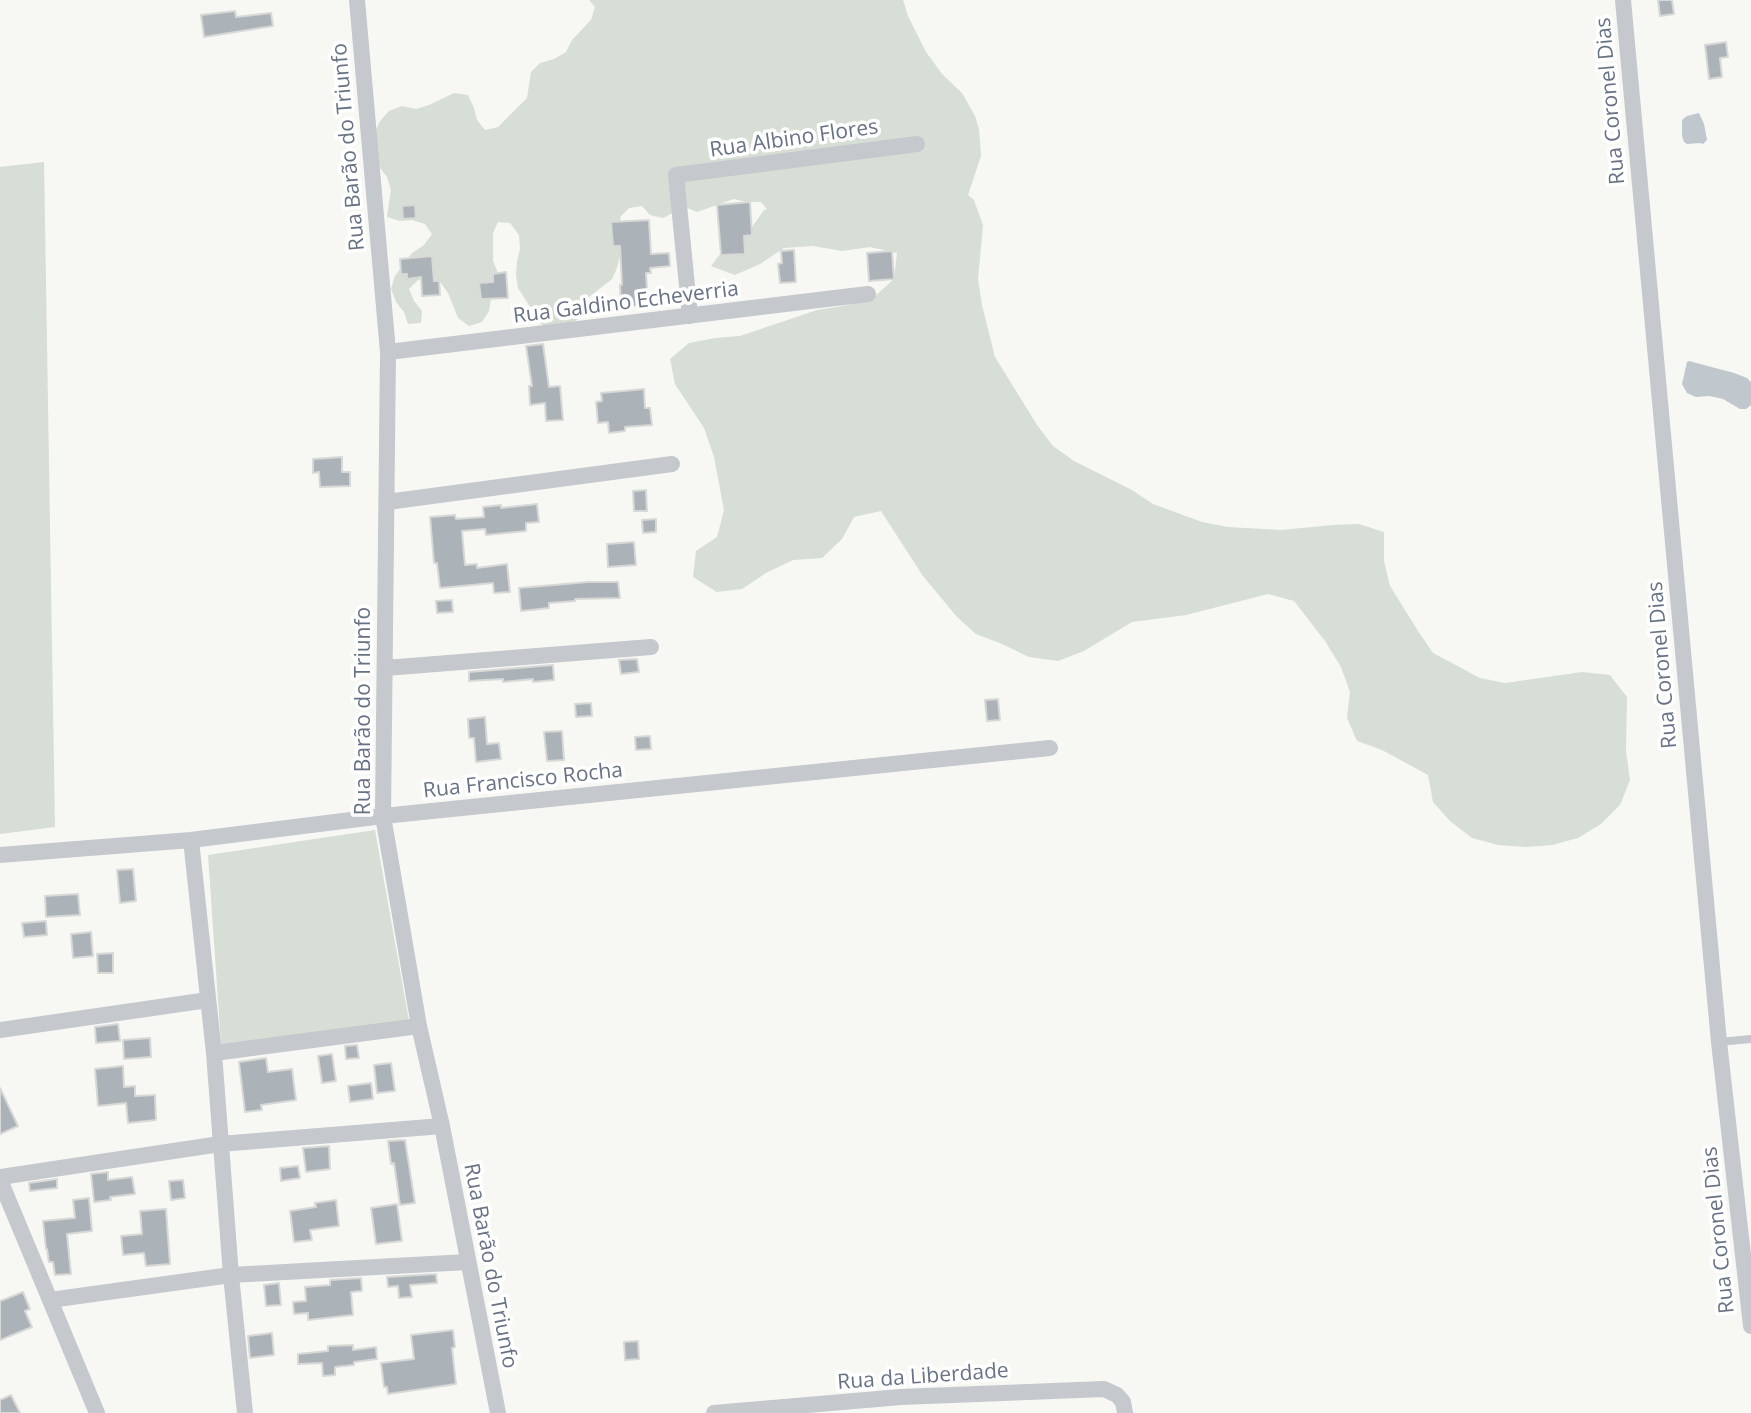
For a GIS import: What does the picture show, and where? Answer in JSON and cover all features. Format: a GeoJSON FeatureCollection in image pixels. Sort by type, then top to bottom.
{"type":"FeatureCollection","features":[{"type":"Feature","properties":{"kind":"street","name":"Rua Barão do Triunfo"},"geometry":{"type":"LineString","coordinates":[[357,0],[388,352],[383,816],[419,1026],[442,1126],[498,1413]]}},
{"type":"Feature","properties":{"kind":"street","name":"Rua Coronel Dias"},"geometry":{"type":"LineString","coordinates":[[1623,0],[1719,1042],[1751,1326]]}},
{"type":"Feature","properties":{"kind":"street","name":"Rua Albino Flores"},"geometry":{"type":"LineString","coordinates":[[690,316],[676,175],[917,144]]}},
{"type":"Feature","properties":{"kind":"street","name":"Rua Galdino Echeverria"},"geometry":{"type":"LineString","coordinates":[[388,352],[869,295]]}},
{"type":"Feature","properties":{"kind":"street"},"geometry":{"type":"LineString","coordinates":[[387,502],[672,464]]}},
{"type":"Feature","properties":{"kind":"street"},"geometry":{"type":"LineString","coordinates":[[385,668],[651,647]]}},
{"type":"Feature","properties":{"kind":"street","name":"Rua Francisco Rocha"},"geometry":{"type":"LineString","coordinates":[[0,855],[191,840],[383,816],[1051,748]]}},
{"type":"Feature","properties":{"kind":"street"},"geometry":{"type":"LineString","coordinates":[[191,840],[214,1054],[245,1413]]}},
{"type":"Feature","properties":{"kind":"street"},"geometry":{"type":"LineString","coordinates":[[0,1030],[208,1000]]}},
{"type":"Feature","properties":{"kind":"street"},"geometry":{"type":"LineString","coordinates":[[214,1054],[419,1026]]}},
{"type":"Feature","properties":{"kind":"street"},"geometry":{"type":"LineString","coordinates":[[97,1413],[0,1178],[220,1144],[442,1126]]}},
{"type":"Feature","properties":{"kind":"street"},"geometry":{"type":"LineString","coordinates":[[50,1300],[231,1275],[467,1262]]}},
{"type":"Feature","properties":{"kind":"street","name":"Rua da Liberdade"},"geometry":{"type":"LineString","coordinates":[[714,1413],[820,1409],[901,1396],[1104,1389],[1117,1395],[1123,1402],[1124,1411]]}},
{"type":"Feature","properties":{"kind":"lane"},"geometry":{"type":"LineString","coordinates":[[1719,1042],[1751,1039]]}},
{"type":"Feature","properties":{"kind":"shaded area"},"geometry":{"type":"Polygon","coordinates":[[[589,0],[903,0],[926,52],[942,74],[962,93],[975,116],[981,156],[968,195],[974,200],[983,225],[978,279],[982,305],[995,357],[1053,446],[1074,461],[1132,490],[1153,504],[1202,522],[1228,527],[1281,530],[1359,524],[1384,532],[1384,561],[1390,586],[1418,631],[1433,653],[1480,678],[1505,683],[1582,672],[1610,675],[1627,697],[1626,751],[1630,780],[1620,805],[1601,824],[1578,838],[1552,845],[1498,845],[1472,838],[1450,821],[1433,802],[1428,775],[1382,750],[1357,741],[1347,718],[1350,692],[1341,667],[1294,601],[1268,594],[1186,615],[1132,622],[1084,651],[1058,661],[1029,657],[976,634],[957,617],[923,576],[881,511],[854,517],[842,539],[822,558],[793,560],[742,589],[717,592],[693,577],[696,551],[717,537],[724,510],[714,457],[704,428],[675,384],[670,359],[689,343],[740,336],[817,310],[874,297],[894,279],[897,253],[870,247],[842,251],[813,246],[784,248],[760,264],[735,275],[711,266],[727,245],[750,230],[767,209],[761,202],[734,199],[697,212],[685,207],[663,218],[650,215],[642,206],[629,208],[620,217],[623,242],[612,279],[589,297],[586,310],[577,320],[553,330],[541,324],[518,288],[516,275],[519,235],[510,223],[498,222],[493,233],[493,261],[498,273],[489,311],[482,322],[469,326],[458,318],[448,293],[441,283],[430,276],[418,280],[409,289],[422,311],[421,323],[408,324],[391,289],[395,276],[412,253],[424,245],[432,234],[425,224],[387,217],[391,190],[387,177],[380,168],[374,134],[380,121],[389,111],[402,106],[416,109],[454,93],[468,95],[477,120],[485,130],[498,127],[527,98],[531,72],[540,63],[566,52],[572,40],[591,20],[595,7],[589,0]]]}},
{"type":"Feature","properties":{"kind":"shaded area"},"geometry":{"type":"Polygon","coordinates":[[[1699,113],[1707,140],[1703,144],[1687,144],[1682,136],[1682,120],[1699,113]]]}},
{"type":"Feature","properties":{"kind":"shaded area"},"geometry":{"type":"Polygon","coordinates":[[[44,162],[55,827],[0,834],[0,167],[44,162]]]}},
{"type":"Feature","properties":{"kind":"shaded area"},"geometry":{"type":"Polygon","coordinates":[[[1689,361],[1747,378],[1751,382],[1751,405],[1740,409],[1723,399],[1696,397],[1687,393],[1682,384],[1689,361]]]}},
{"type":"Feature","properties":{"kind":"shaded area"},"geometry":{"type":"Polygon","coordinates":[[[375,830],[409,1021],[221,1044],[208,855],[375,830]]]}},
{"type":"Feature","properties":{"kind":"building"},"geometry":{"type":"Polygon","coordinates":[[[1658,0],[1672,0],[1674,14],[1660,16],[1658,0]]]}},
{"type":"Feature","properties":{"kind":"building"},"geometry":{"type":"Polygon","coordinates":[[[235,11],[236,17],[271,13],[273,26],[204,37],[201,15],[235,11]]]}},
{"type":"Feature","properties":{"kind":"building"},"geometry":{"type":"Polygon","coordinates":[[[1726,42],[1728,57],[1720,58],[1722,77],[1709,79],[1705,45],[1726,42]]]}},
{"type":"Feature","properties":{"kind":"building"},"geometry":{"type":"Polygon","coordinates":[[[750,202],[752,235],[744,236],[745,254],[721,255],[717,205],[750,202]]]}},
{"type":"Feature","properties":{"kind":"building"},"geometry":{"type":"Polygon","coordinates":[[[415,205],[416,218],[403,219],[402,206],[415,205]]]}},
{"type":"Feature","properties":{"kind":"building"},"geometry":{"type":"Polygon","coordinates":[[[649,220],[651,254],[669,253],[670,266],[650,268],[651,273],[646,273],[648,305],[621,307],[620,246],[613,246],[611,222],[649,220]]]}},
{"type":"Feature","properties":{"kind":"building"},"geometry":{"type":"Polygon","coordinates":[[[794,250],[796,282],[780,283],[778,264],[782,263],[781,251],[794,250]]]}},
{"type":"Feature","properties":{"kind":"building"},"geometry":{"type":"Polygon","coordinates":[[[892,251],[894,279],[869,281],[867,253],[892,251]]]}},
{"type":"Feature","properties":{"kind":"building"},"geometry":{"type":"Polygon","coordinates":[[[432,256],[434,281],[439,281],[440,295],[422,296],[421,277],[407,279],[407,274],[401,274],[400,259],[432,256]]]}},
{"type":"Feature","properties":{"kind":"building"},"geometry":{"type":"Polygon","coordinates":[[[506,272],[508,298],[481,299],[479,283],[493,282],[493,274],[506,272]]]}},
{"type":"Feature","properties":{"kind":"building"},"geometry":{"type":"Polygon","coordinates":[[[543,344],[549,387],[560,386],[563,420],[546,421],[545,403],[530,405],[529,386],[532,386],[526,346],[543,344]]]}},
{"type":"Feature","properties":{"kind":"building"},"geometry":{"type":"Polygon","coordinates":[[[644,389],[645,408],[650,408],[652,425],[625,427],[625,431],[609,433],[608,422],[598,423],[596,402],[602,401],[601,393],[644,389]]]}},
{"type":"Feature","properties":{"kind":"building"},"geometry":{"type":"Polygon","coordinates":[[[342,457],[342,472],[350,472],[350,486],[320,487],[319,472],[313,473],[313,459],[342,457]]]}},
{"type":"Feature","properties":{"kind":"building"},"geometry":{"type":"Polygon","coordinates":[[[646,490],[647,511],[634,511],[633,491],[646,490]]]}},
{"type":"Feature","properties":{"kind":"building"},"geometry":{"type":"Polygon","coordinates":[[[537,504],[539,522],[526,523],[526,531],[486,535],[485,529],[462,531],[465,565],[477,564],[477,568],[507,564],[510,592],[494,593],[493,583],[440,588],[437,563],[434,563],[430,517],[484,517],[483,507],[537,504]]]}},
{"type":"Feature","properties":{"kind":"building"},"geometry":{"type":"Polygon","coordinates":[[[656,519],[656,532],[643,533],[642,520],[656,519]]]}},
{"type":"Feature","properties":{"kind":"building"},"geometry":{"type":"Polygon","coordinates":[[[634,542],[636,565],[608,567],[607,544],[634,542]]]}},
{"type":"Feature","properties":{"kind":"building"},"geometry":{"type":"Polygon","coordinates":[[[618,582],[620,598],[575,599],[549,603],[549,608],[521,611],[519,588],[618,582]]]}},
{"type":"Feature","properties":{"kind":"building"},"geometry":{"type":"Polygon","coordinates":[[[452,600],[453,612],[437,613],[436,601],[452,600]]]}},
{"type":"Feature","properties":{"kind":"building"},"geometry":{"type":"Polygon","coordinates":[[[637,659],[639,672],[621,674],[619,660],[637,659]]]}},
{"type":"Feature","properties":{"kind":"building"},"geometry":{"type":"Polygon","coordinates":[[[553,665],[554,680],[469,681],[469,672],[553,665]]]}},
{"type":"Feature","properties":{"kind":"building"},"geometry":{"type":"Polygon","coordinates":[[[998,699],[1000,720],[987,721],[985,700],[998,699]]]}},
{"type":"Feature","properties":{"kind":"building"},"geometry":{"type":"Polygon","coordinates":[[[591,703],[592,716],[576,717],[575,704],[591,703]]]}},
{"type":"Feature","properties":{"kind":"building"},"geometry":{"type":"Polygon","coordinates":[[[485,717],[487,744],[499,743],[501,759],[476,762],[474,738],[469,738],[468,719],[485,717]]]}},
{"type":"Feature","properties":{"kind":"building"},"geometry":{"type":"Polygon","coordinates":[[[562,731],[564,760],[547,761],[544,732],[562,731]]]}},
{"type":"Feature","properties":{"kind":"building"},"geometry":{"type":"Polygon","coordinates":[[[650,736],[651,749],[636,750],[635,737],[650,736]]]}},
{"type":"Feature","properties":{"kind":"building"},"geometry":{"type":"Polygon","coordinates":[[[133,869],[136,901],[120,903],[117,870],[133,869]]]}},
{"type":"Feature","properties":{"kind":"building"},"geometry":{"type":"Polygon","coordinates":[[[78,894],[80,915],[46,917],[45,896],[78,894]]]}},
{"type":"Feature","properties":{"kind":"building"},"geometry":{"type":"Polygon","coordinates":[[[46,921],[47,935],[24,937],[22,923],[46,921]]]}},
{"type":"Feature","properties":{"kind":"building"},"geometry":{"type":"Polygon","coordinates":[[[91,932],[93,956],[73,958],[71,934],[91,932]]]}},
{"type":"Feature","properties":{"kind":"building"},"geometry":{"type":"Polygon","coordinates":[[[113,953],[113,973],[98,973],[97,954],[113,953]]]}},
{"type":"Feature","properties":{"kind":"building"},"geometry":{"type":"Polygon","coordinates":[[[118,1024],[120,1041],[96,1043],[95,1027],[118,1024]]]}},
{"type":"Feature","properties":{"kind":"building"},"geometry":{"type":"Polygon","coordinates":[[[150,1038],[151,1057],[124,1059],[123,1040],[150,1038]]]}},
{"type":"Feature","properties":{"kind":"building"},"geometry":{"type":"Polygon","coordinates":[[[357,1045],[359,1058],[346,1059],[345,1046],[357,1045]]]}},
{"type":"Feature","properties":{"kind":"building"},"geometry":{"type":"Polygon","coordinates":[[[332,1054],[336,1081],[322,1083],[318,1056],[332,1054]]]}},
{"type":"Feature","properties":{"kind":"building"},"geometry":{"type":"Polygon","coordinates":[[[266,1058],[268,1072],[292,1069],[296,1100],[261,1105],[262,1110],[245,1112],[239,1062],[266,1058]]]}},
{"type":"Feature","properties":{"kind":"building"},"geometry":{"type":"Polygon","coordinates":[[[391,1063],[395,1091],[377,1093],[374,1065],[391,1063]]]}},
{"type":"Feature","properties":{"kind":"building"},"geometry":{"type":"Polygon","coordinates":[[[123,1066],[124,1087],[135,1086],[135,1096],[155,1095],[156,1120],[128,1123],[126,1103],[98,1106],[95,1069],[123,1066]]]}},
{"type":"Feature","properties":{"kind":"building"},"geometry":{"type":"Polygon","coordinates":[[[371,1083],[373,1099],[350,1102],[348,1086],[371,1083]]]}},
{"type":"Feature","properties":{"kind":"building"},"geometry":{"type":"Polygon","coordinates":[[[0,1088],[18,1126],[0,1134],[0,1088]]]}},
{"type":"Feature","properties":{"kind":"building"},"geometry":{"type":"Polygon","coordinates":[[[405,1140],[415,1203],[400,1205],[388,1141],[405,1140]]]}},
{"type":"Feature","properties":{"kind":"building"},"geometry":{"type":"Polygon","coordinates":[[[329,1146],[330,1169],[306,1172],[303,1148],[329,1146]]]}},
{"type":"Feature","properties":{"kind":"building"},"geometry":{"type":"Polygon","coordinates":[[[298,1166],[300,1178],[281,1181],[280,1168],[298,1166]]]}},
{"type":"Feature","properties":{"kind":"building"},"geometry":{"type":"Polygon","coordinates":[[[108,1172],[108,1180],[132,1177],[135,1194],[94,1202],[91,1174],[108,1172]]]}},
{"type":"Feature","properties":{"kind":"building"},"geometry":{"type":"Polygon","coordinates":[[[57,1179],[57,1188],[30,1191],[29,1183],[57,1179]]]}},
{"type":"Feature","properties":{"kind":"building"},"geometry":{"type":"Polygon","coordinates":[[[183,1180],[185,1198],[171,1200],[169,1181],[183,1180]]]}},
{"type":"Feature","properties":{"kind":"building"},"geometry":{"type":"Polygon","coordinates":[[[89,1198],[92,1231],[67,1234],[71,1274],[55,1275],[53,1262],[49,1262],[46,1249],[43,1221],[75,1218],[73,1200],[89,1198]]]}},
{"type":"Feature","properties":{"kind":"building"},"geometry":{"type":"Polygon","coordinates":[[[336,1200],[339,1226],[310,1230],[312,1240],[294,1242],[290,1211],[316,1207],[315,1203],[336,1200]]]}},
{"type":"Feature","properties":{"kind":"building"},"geometry":{"type":"Polygon","coordinates":[[[397,1204],[402,1241],[376,1244],[371,1208],[397,1204]]]}},
{"type":"Feature","properties":{"kind":"building"},"geometry":{"type":"Polygon","coordinates":[[[166,1209],[170,1264],[146,1266],[144,1253],[123,1255],[121,1236],[142,1234],[140,1211],[166,1209]]]}},
{"type":"Feature","properties":{"kind":"building"},"geometry":{"type":"Polygon","coordinates":[[[436,1274],[437,1283],[410,1285],[412,1297],[399,1298],[398,1286],[388,1287],[387,1277],[436,1274]]]}},
{"type":"Feature","properties":{"kind":"building"},"geometry":{"type":"Polygon","coordinates":[[[361,1278],[362,1291],[351,1292],[353,1315],[308,1320],[308,1313],[294,1314],[293,1302],[306,1301],[305,1287],[330,1285],[330,1280],[361,1278]]]}},
{"type":"Feature","properties":{"kind":"building"},"geometry":{"type":"Polygon","coordinates":[[[279,1283],[281,1305],[266,1306],[264,1285],[279,1283]]]}},
{"type":"Feature","properties":{"kind":"building"},"geometry":{"type":"Polygon","coordinates":[[[23,1292],[30,1309],[25,1311],[32,1327],[0,1340],[0,1301],[23,1292]]]}},
{"type":"Feature","properties":{"kind":"building"},"geometry":{"type":"Polygon","coordinates":[[[453,1330],[456,1384],[388,1394],[387,1387],[384,1387],[381,1363],[414,1359],[411,1335],[453,1330]]]}},
{"type":"Feature","properties":{"kind":"building"},"geometry":{"type":"Polygon","coordinates":[[[272,1333],[274,1355],[250,1358],[248,1336],[272,1333]]]}},
{"type":"Feature","properties":{"kind":"building"},"geometry":{"type":"Polygon","coordinates":[[[638,1341],[639,1359],[625,1360],[624,1342],[638,1341]]]}},
{"type":"Feature","properties":{"kind":"building"},"geometry":{"type":"Polygon","coordinates":[[[353,1345],[353,1350],[376,1347],[377,1359],[335,1367],[335,1375],[323,1376],[322,1363],[298,1364],[298,1354],[328,1351],[328,1346],[353,1345]]]}},
{"type":"Feature","properties":{"kind":"building"},"geometry":{"type":"Polygon","coordinates":[[[11,1395],[20,1413],[0,1413],[0,1400],[11,1395]]]}}]}
